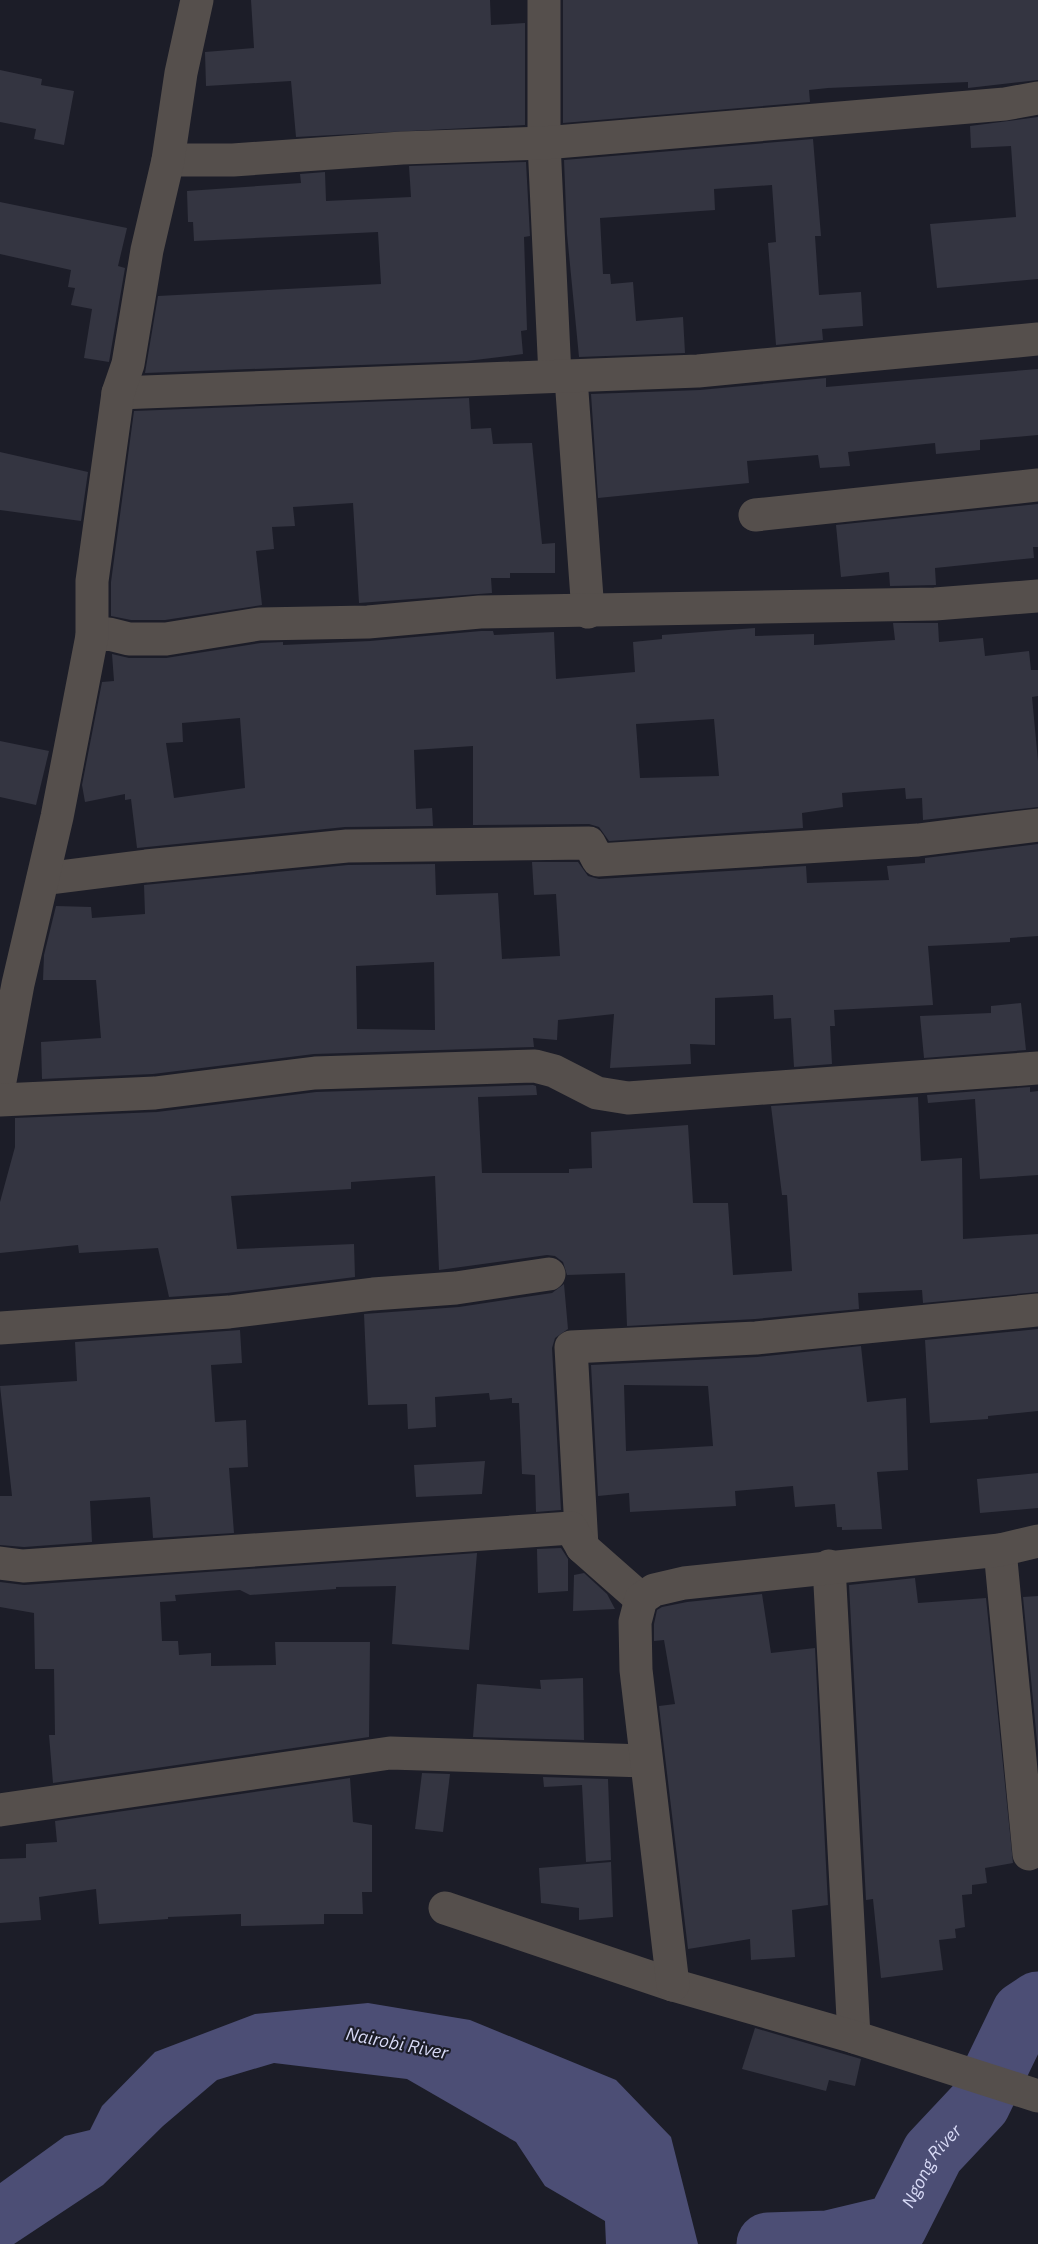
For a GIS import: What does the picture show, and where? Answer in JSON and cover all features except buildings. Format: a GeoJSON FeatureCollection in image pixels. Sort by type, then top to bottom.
{"type":"FeatureCollection","features":[{"type":"Feature","properties":{"kind":"street"},"geometry":{"type":"LineString","coordinates":[[0,1081],[18,984],[43,879],[92,636],[92,581],[118,393],[128,364],[147,250],[168,160],[181,73],[197,0]]}},
{"type":"Feature","properties":{"kind":"street"},"geometry":{"type":"LineString","coordinates":[[544,0],[544,143],[563,377],[588,612]]}},
{"type":"Feature","properties":{"kind":"street"},"geometry":{"type":"LineString","coordinates":[[168,160],[233,160],[402,148],[544,143],[1005,104],[1038,98]]}},
{"type":"Feature","properties":{"kind":"street"},"geometry":{"type":"LineString","coordinates":[[118,393],[698,371],[1038,339]]}},
{"type":"Feature","properties":{"kind":"street"},"geometry":{"type":"LineString","coordinates":[[754,515],[1038,485]]}},
{"type":"Feature","properties":{"kind":"street"},"geometry":{"type":"LineString","coordinates":[[92,636],[109,634],[129,639],[166,639],[259,624],[368,622],[480,612],[588,612],[724,606],[936,604],[1038,596]]}},
{"type":"Feature","properties":{"kind":"street"},"geometry":{"type":"LineString","coordinates":[[43,879],[346,846],[589,843],[598,860],[918,840],[1038,825]]}},
{"type":"Feature","properties":{"kind":"street"},"geometry":{"type":"LineString","coordinates":[[0,1100],[155,1093],[315,1073],[535,1066],[554,1071],[597,1093],[628,1098],[1038,1068]]}},
{"type":"Feature","properties":{"kind":"street"},"geometry":{"type":"LineString","coordinates":[[0,1328],[229,1312],[373,1294],[456,1287],[549,1274]]}},
{"type":"Feature","properties":{"kind":"street"},"geometry":{"type":"LineString","coordinates":[[582,1547],[571,1347],[756,1338],[1038,1310]]}},
{"type":"Feature","properties":{"kind":"street"},"geometry":{"type":"LineString","coordinates":[[0,1563],[23,1566],[571,1528],[582,1547],[641,1599]]}},
{"type":"Feature","properties":{"kind":"street"},"geometry":{"type":"LineString","coordinates":[[673,1985],[636,1670],[635,1622],[641,1599],[654,1590],[684,1583],[829,1566],[1000,1550],[1038,1541]]}},
{"type":"Feature","properties":{"kind":"street"},"geometry":{"type":"LineString","coordinates":[[1000,1550],[1029,1854]]}},
{"type":"Feature","properties":{"kind":"street"},"geometry":{"type":"LineString","coordinates":[[829,1566],[854,2037]]}},
{"type":"Feature","properties":{"kind":"street"},"geometry":{"type":"LineString","coordinates":[[0,1810],[390,1753],[646,1761]]}},
{"type":"Feature","properties":{"kind":"street"},"geometry":{"type":"LineString","coordinates":[[445,1908],[673,1985],[854,2037],[1038,2096]]}},
{"type":"Feature","properties":{"kind":"water","name":"Nairobi River"},"geometry":{"type":"Polygon","coordinates":[[[368,2003],[470,2020],[616,2080],[671,2137],[698,2244],[606,2244],[605,2221],[545,2186],[516,2142],[407,2079],[274,2063],[217,2080],[163,2126],[103,2185],[14,2244],[0,2244],[0,2183],[65,2136],[90,2130],[102,2106],[155,2052],[255,2014],[368,2003]]]}},
{"type":"Feature","properties":{"kind":"waterway","name":"Ngong River"},"geometry":{"type":"LineString","coordinates":[[768,2244],[829,2242],[896,2226],[933,2153],[979,2104],[1023,2013],[1038,2003]]}}]}
